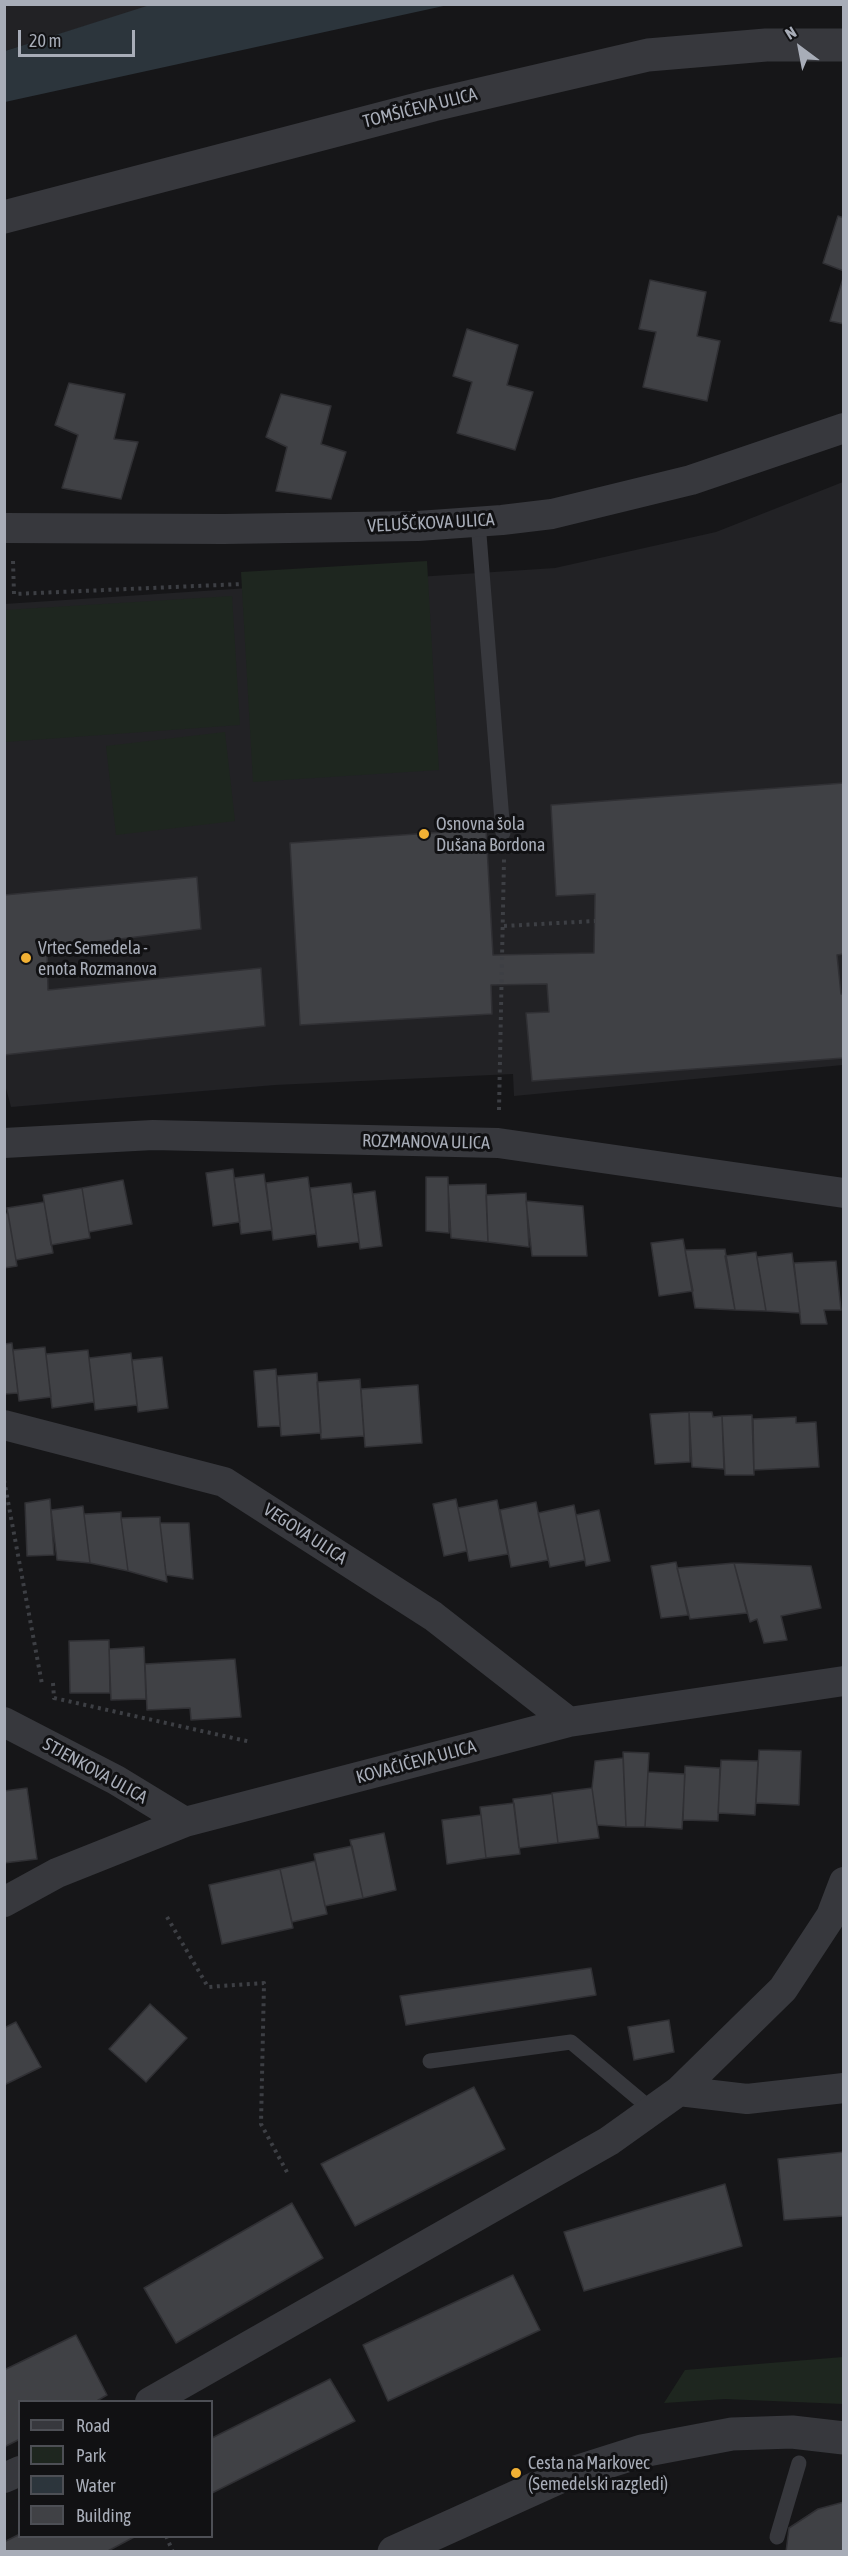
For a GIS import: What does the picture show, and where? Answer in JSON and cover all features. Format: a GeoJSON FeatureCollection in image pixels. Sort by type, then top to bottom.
{"type":"FeatureCollection","features":[{"type":"Feature","properties":{"kind":"street","name":"TOMŠIČEVA ULICA"},"geometry":{"type":"LineString","coordinates":[[4,217],[433,105],[648,55],[766,45],[843,45]]}},
{"type":"Feature","properties":{"kind":"street","name":"VELUŠČKOVA ULICA"},"geometry":{"type":"LineString","coordinates":[[4,528],[224,529],[418,526],[552,514],[691,480],[843,428]]}},
{"type":"Feature","properties":{"kind":"street","name":"ROZMANOVA ULICA"},"geometry":{"type":"LineString","coordinates":[[4,1143],[153,1135],[498,1143],[843,1193]]}},
{"type":"Feature","properties":{"kind":"street","name":"VEGOVA ULICA"},"geometry":{"type":"LineString","coordinates":[[4,1425],[224,1482],[433,1616],[569,1722]]}},
{"type":"Feature","properties":{"kind":"street","name":"KOVAČIČEVA ULICA"},"geometry":{"type":"LineString","coordinates":[[4,1902],[57,1873],[185,1822],[569,1722],[843,1681]]}},
{"type":"Feature","properties":{"kind":"street","name":"STJENKOVA ULICA"},"geometry":{"type":"LineString","coordinates":[[4,1722],[116,1780],[185,1822]]}},
{"type":"Feature","properties":{"kind":"street"},"geometry":{"type":"LineString","coordinates":[[154,2400],[609,2141],[679,2091],[783,1989],[831,1916],[843,1882]]}},
{"type":"Feature","properties":{"kind":"street"},"geometry":{"type":"LineString","coordinates":[[679,2091],[747,2099],[843,2088]]}},
{"type":"Feature","properties":{"kind":"street"},"geometry":{"type":"LineString","coordinates":[[394,2552],[560,2477],[642,2451],[732,2434],[792,2432],[843,2438]]}},
{"type":"Feature","properties":{"kind":"street"},"geometry":{"type":"LineString","coordinates":[[4,2478],[18,2472]]}},
{"type":"Feature","properties":{"kind":"lane"},"geometry":{"type":"LineString","coordinates":[[478,522],[503,841]]}},
{"type":"Feature","properties":{"kind":"lane"},"geometry":{"type":"LineString","coordinates":[[430,2061],[571,2042],[652,2110]]}},
{"type":"Feature","properties":{"kind":"lane"},"geometry":{"type":"LineString","coordinates":[[777,2537],[799,2463]]}},
{"type":"Feature","properties":{"kind":"path"},"geometry":{"type":"LineString","coordinates":[[14,594],[242,584]]}},
{"type":"Feature","properties":{"kind":"path"},"geometry":{"type":"LineString","coordinates":[[501,1074],[503,841]]}},
{"type":"Feature","properties":{"kind":"path"},"geometry":{"type":"LineString","coordinates":[[504,927],[595,921]]}},
{"type":"Feature","properties":{"kind":"path"},"geometry":{"type":"LineString","coordinates":[[4,1480],[42,1684]]}},
{"type":"Feature","properties":{"kind":"path"},"geometry":{"type":"LineString","coordinates":[[53,1683],[54,1698],[251,1742]]}},
{"type":"Feature","properties":{"kind":"path"},"geometry":{"type":"LineString","coordinates":[[167,1917],[208,1986],[264,1983],[261,2124],[288,2174]]}},
{"type":"Feature","properties":{"kind":"path"},"geometry":{"type":"LineString","coordinates":[[167,2538],[173,2552]]}},
{"type":"Feature","properties":{"kind":"shaded area"},"geometry":{"type":"Polygon","coordinates":[[[5,5],[153,5],[5,51],[5,5]]]}},
{"type":"Feature","properties":{"kind":"shaded area","name":"Osnovna šola Dušana Bordona"},"geometry":{"type":"Polygon","coordinates":[[[843,482],[843,1065],[514,1096],[513,1074],[275,1085],[11,1107],[4,1081],[4,604],[555,568],[716,532],[843,482]]]}},
{"type":"Feature","properties":{"kind":"green space"},"geometry":{"type":"Polygon","coordinates":[[[427,561],[439,770],[253,782],[241,572],[427,561]]]}},
{"type":"Feature","properties":{"kind":"green space"},"geometry":{"type":"Polygon","coordinates":[[[232,596],[240,725],[5,742],[5,610],[232,596]]]}},
{"type":"Feature","properties":{"kind":"green space"},"geometry":{"type":"Polygon","coordinates":[[[225,732],[235,821],[116,835],[106,746],[225,732]]]}},
{"type":"Feature","properties":{"kind":"green space"},"geometry":{"type":"Polygon","coordinates":[[[843,2357],[843,2404],[725,2399],[664,2403],[685,2370],[843,2357]]]}},
{"type":"Feature","properties":{"kind":"water"},"geometry":{"type":"Polygon","coordinates":[[[153,4],[448,5],[5,102],[5,51],[153,4]]]}},
{"type":"Feature","properties":{"kind":"building"},"geometry":{"type":"Polygon","coordinates":[[[838,216],[844,218],[844,271],[823,263],[838,216]]]}},
{"type":"Feature","properties":{"kind":"building"},"geometry":{"type":"Polygon","coordinates":[[[844,275],[844,324],[830,321],[844,275]]]}},
{"type":"Feature","properties":{"kind":"building"},"geometry":{"type":"Polygon","coordinates":[[[650,280],[706,292],[697,336],[720,341],[707,401],[643,387],[656,332],[639,329],[650,280]]]}},
{"type":"Feature","properties":{"kind":"building"},"geometry":{"type":"Polygon","coordinates":[[[467,329],[518,345],[507,385],[533,392],[515,450],[457,433],[472,382],[453,376],[467,329]]]}},
{"type":"Feature","properties":{"kind":"building"},"geometry":{"type":"Polygon","coordinates":[[[69,383],[125,394],[114,439],[138,442],[121,499],[62,488],[78,435],[55,425],[69,383]]]}},
{"type":"Feature","properties":{"kind":"building"},"geometry":{"type":"Polygon","coordinates":[[[281,394],[331,406],[321,444],[346,452],[331,499],[276,491],[287,447],[266,437],[281,394]]]}},
{"type":"Feature","properties":{"kind":"building"},"geometry":{"type":"Polygon","coordinates":[[[844,783],[844,954],[837,955],[841,994],[844,994],[844,1058],[532,1081],[526,1013],[549,1012],[547,984],[491,985],[492,1014],[300,1025],[290,843],[486,829],[493,955],[594,953],[595,894],[556,896],[551,805],[844,783]]]}},
{"type":"Feature","properties":{"kind":"building","name":"Vrtec Semedela - enota Rozmanova"},"geometry":{"type":"Polygon","coordinates":[[[197,877],[201,929],[47,948],[48,990],[261,968],[265,1026],[4,1055],[4,895],[197,877]]]}},
{"type":"Feature","properties":{"kind":"building"},"geometry":{"type":"Polygon","coordinates":[[[233,1169],[240,1222],[213,1226],[206,1173],[233,1169]]]}},
{"type":"Feature","properties":{"kind":"building"},"geometry":{"type":"Polygon","coordinates":[[[264,1174],[272,1230],[241,1234],[234,1178],[264,1174]]]}},
{"type":"Feature","properties":{"kind":"building"},"geometry":{"type":"Polygon","coordinates":[[[308,1177],[316,1234],[273,1240],[266,1183],[308,1177]]]}},
{"type":"Feature","properties":{"kind":"building"},"geometry":{"type":"Polygon","coordinates":[[[426,1177],[448,1177],[449,1233],[426,1231],[426,1177]]]}},
{"type":"Feature","properties":{"kind":"building"},"geometry":{"type":"Polygon","coordinates":[[[123,1180],[132,1224],[89,1232],[82,1188],[123,1180]]]}},
{"type":"Feature","properties":{"kind":"building"},"geometry":{"type":"Polygon","coordinates":[[[351,1183],[359,1242],[318,1247],[310,1188],[351,1183]]]}},
{"type":"Feature","properties":{"kind":"building"},"geometry":{"type":"Polygon","coordinates":[[[486,1184],[488,1242],[451,1238],[448,1185],[486,1184]]]}},
{"type":"Feature","properties":{"kind":"building"},"geometry":{"type":"Polygon","coordinates":[[[82,1188],[90,1238],[51,1245],[43,1195],[82,1188]]]}},
{"type":"Feature","properties":{"kind":"building"},"geometry":{"type":"Polygon","coordinates":[[[375,1191],[382,1246],[360,1249],[353,1194],[375,1191]]]}},
{"type":"Feature","properties":{"kind":"building"},"geometry":{"type":"Polygon","coordinates":[[[526,1193],[529,1247],[488,1242],[486,1195],[526,1193]]]}},
{"type":"Feature","properties":{"kind":"building"},"geometry":{"type":"Polygon","coordinates":[[[526,1201],[583,1206],[587,1256],[532,1256],[526,1201]]]}},
{"type":"Feature","properties":{"kind":"building"},"geometry":{"type":"Polygon","coordinates":[[[44,1202],[53,1253],[16,1260],[7,1208],[44,1202]]]}},
{"type":"Feature","properties":{"kind":"building"},"geometry":{"type":"Polygon","coordinates":[[[8,1213],[17,1266],[4,1268],[4,1214],[8,1213]]]}},
{"type":"Feature","properties":{"kind":"building"},"geometry":{"type":"Polygon","coordinates":[[[683,1239],[693,1291],[659,1296],[651,1243],[683,1239]]]}},
{"type":"Feature","properties":{"kind":"building"},"geometry":{"type":"Polygon","coordinates":[[[725,1249],[735,1310],[695,1308],[685,1250],[725,1249]]]}},
{"type":"Feature","properties":{"kind":"building"},"geometry":{"type":"Polygon","coordinates":[[[756,1252],[766,1311],[735,1310],[725,1256],[756,1252]]]}},
{"type":"Feature","properties":{"kind":"building"},"geometry":{"type":"Polygon","coordinates":[[[792,1253],[800,1313],[766,1311],[757,1257],[792,1253]]]}},
{"type":"Feature","properties":{"kind":"building"},"geometry":{"type":"Polygon","coordinates":[[[836,1261],[841,1310],[824,1310],[827,1324],[801,1324],[794,1263],[836,1261]]]}},
{"type":"Feature","properties":{"kind":"building"},"geometry":{"type":"Polygon","coordinates":[[[12,1343],[18,1393],[4,1394],[4,1344],[12,1343]]]}},
{"type":"Feature","properties":{"kind":"building"},"geometry":{"type":"Polygon","coordinates":[[[45,1347],[51,1397],[19,1401],[13,1350],[45,1347]]]}},
{"type":"Feature","properties":{"kind":"building"},"geometry":{"type":"Polygon","coordinates":[[[88,1350],[94,1402],[52,1408],[46,1354],[88,1350]]]}},
{"type":"Feature","properties":{"kind":"building"},"geometry":{"type":"Polygon","coordinates":[[[131,1353],[137,1405],[95,1410],[89,1358],[131,1353]]]}},
{"type":"Feature","properties":{"kind":"building"},"geometry":{"type":"Polygon","coordinates":[[[162,1357],[168,1408],[138,1412],[132,1360],[162,1357]]]}},
{"type":"Feature","properties":{"kind":"building"},"geometry":{"type":"Polygon","coordinates":[[[276,1369],[280,1426],[258,1427],[254,1371],[276,1369]]]}},
{"type":"Feature","properties":{"kind":"building"},"geometry":{"type":"Polygon","coordinates":[[[317,1373],[321,1433],[281,1436],[277,1376],[317,1373]]]}},
{"type":"Feature","properties":{"kind":"building"},"geometry":{"type":"Polygon","coordinates":[[[360,1379],[364,1436],[321,1439],[317,1382],[360,1379]]]}},
{"type":"Feature","properties":{"kind":"building"},"geometry":{"type":"Polygon","coordinates":[[[418,1385],[422,1443],[365,1447],[361,1389],[418,1385]]]}},
{"type":"Feature","properties":{"kind":"building"},"geometry":{"type":"Polygon","coordinates":[[[689,1412],[690,1462],[655,1464],[650,1414],[689,1412]]]}},
{"type":"Feature","properties":{"kind":"building"},"geometry":{"type":"Polygon","coordinates":[[[689,1412],[712,1412],[713,1417],[722,1416],[724,1469],[692,1467],[689,1412]]]}},
{"type":"Feature","properties":{"kind":"building"},"geometry":{"type":"Polygon","coordinates":[[[752,1415],[754,1475],[725,1475],[722,1416],[752,1415]]]}},
{"type":"Feature","properties":{"kind":"building"},"geometry":{"type":"Polygon","coordinates":[[[796,1417],[796,1423],[816,1422],[819,1467],[754,1470],[753,1419],[796,1417]]]}},
{"type":"Feature","properties":{"kind":"building"},"geometry":{"type":"Polygon","coordinates":[[[50,1499],[54,1555],[27,1556],[25,1503],[50,1499]]]}},
{"type":"Feature","properties":{"kind":"building"},"geometry":{"type":"Polygon","coordinates":[[[456,1499],[467,1551],[444,1556],[433,1504],[456,1499]]]}},
{"type":"Feature","properties":{"kind":"building"},"geometry":{"type":"Polygon","coordinates":[[[497,1500],[508,1554],[469,1561],[458,1508],[497,1500]]]}},
{"type":"Feature","properties":{"kind":"building"},"geometry":{"type":"Polygon","coordinates":[[[536,1502],[548,1560],[511,1567],[500,1510],[536,1502]]]}},
{"type":"Feature","properties":{"kind":"building"},"geometry":{"type":"Polygon","coordinates":[[[574,1505],[585,1560],[550,1567],[538,1513],[574,1505]]]}},
{"type":"Feature","properties":{"kind":"building"},"geometry":{"type":"Polygon","coordinates":[[[83,1506],[90,1563],[57,1560],[51,1510],[83,1506]]]}},
{"type":"Feature","properties":{"kind":"building"},"geometry":{"type":"Polygon","coordinates":[[[599,1510],[610,1561],[586,1566],[576,1515],[599,1510]]]}},
{"type":"Feature","properties":{"kind":"building"},"geometry":{"type":"Polygon","coordinates":[[[121,1512],[128,1571],[90,1563],[84,1514],[121,1512]]]}},
{"type":"Feature","properties":{"kind":"building"},"geometry":{"type":"Polygon","coordinates":[[[160,1517],[167,1582],[128,1571],[121,1518],[160,1517]]]}},
{"type":"Feature","properties":{"kind":"building"},"geometry":{"type":"Polygon","coordinates":[[[160,1523],[189,1523],[193,1579],[166,1575],[160,1523]]]}},
{"type":"Feature","properties":{"kind":"building"},"geometry":{"type":"Polygon","coordinates":[[[676,1562],[688,1615],[661,1618],[651,1566],[676,1562]]]}},
{"type":"Feature","properties":{"kind":"building"},"geometry":{"type":"Polygon","coordinates":[[[734,1563],[747,1613],[690,1619],[677,1568],[734,1563]]]}},
{"type":"Feature","properties":{"kind":"building"},"geometry":{"type":"Polygon","coordinates":[[[734,1563],[811,1566],[821,1608],[781,1616],[787,1640],[764,1643],[757,1619],[750,1622],[734,1563]]]}},
{"type":"Feature","properties":{"kind":"building"},"geometry":{"type":"Polygon","coordinates":[[[109,1640],[110,1693],[70,1693],[69,1641],[109,1640]]]}},
{"type":"Feature","properties":{"kind":"building"},"geometry":{"type":"Polygon","coordinates":[[[144,1647],[146,1699],[111,1700],[109,1649],[144,1647]]]}},
{"type":"Feature","properties":{"kind":"building"},"geometry":{"type":"Polygon","coordinates":[[[235,1659],[241,1717],[191,1720],[190,1708],[147,1710],[145,1664],[235,1659]]]}},
{"type":"Feature","properties":{"kind":"building"},"geometry":{"type":"Polygon","coordinates":[[[759,1750],[801,1751],[799,1805],[756,1803],[759,1750]]]}},
{"type":"Feature","properties":{"kind":"building"},"geometry":{"type":"Polygon","coordinates":[[[623,1752],[649,1753],[645,1827],[626,1827],[623,1752]]]}},
{"type":"Feature","properties":{"kind":"building"},"geometry":{"type":"Polygon","coordinates":[[[623,1758],[626,1827],[597,1825],[592,1788],[595,1761],[623,1758]]]}},
{"type":"Feature","properties":{"kind":"building"},"geometry":{"type":"Polygon","coordinates":[[[721,1760],[758,1761],[755,1815],[718,1813],[721,1760]]]}},
{"type":"Feature","properties":{"kind":"building"},"geometry":{"type":"Polygon","coordinates":[[[685,1766],[720,1768],[718,1821],[683,1820],[685,1766]]]}},
{"type":"Feature","properties":{"kind":"building"},"geometry":{"type":"Polygon","coordinates":[[[648,1772],[685,1774],[682,1829],[645,1827],[648,1772]]]}},
{"type":"Feature","properties":{"kind":"building"},"geometry":{"type":"Polygon","coordinates":[[[27,1788],[37,1859],[4,1863],[4,1791],[27,1788]]]}},
{"type":"Feature","properties":{"kind":"building"},"geometry":{"type":"Polygon","coordinates":[[[592,1788],[599,1838],[558,1843],[552,1793],[592,1788]]]}},
{"type":"Feature","properties":{"kind":"building"},"geometry":{"type":"Polygon","coordinates":[[[552,1794],[558,1843],[519,1848],[513,1799],[552,1794]]]}},
{"type":"Feature","properties":{"kind":"building"},"geometry":{"type":"Polygon","coordinates":[[[514,1803],[520,1854],[486,1858],[480,1807],[514,1803]]]}},
{"type":"Feature","properties":{"kind":"building"},"geometry":{"type":"Polygon","coordinates":[[[481,1815],[486,1858],[447,1864],[442,1820],[481,1815]]]}},
{"type":"Feature","properties":{"kind":"building"},"geometry":{"type":"Polygon","coordinates":[[[384,1833],[396,1890],[363,1898],[350,1840],[384,1833]]]}},
{"type":"Feature","properties":{"kind":"building"},"geometry":{"type":"Polygon","coordinates":[[[352,1846],[363,1898],[325,1906],[314,1854],[352,1846]]]}},
{"type":"Feature","properties":{"kind":"building"},"geometry":{"type":"Polygon","coordinates":[[[315,1861],[327,1914],[292,1922],[280,1869],[315,1861]]]}},
{"type":"Feature","properties":{"kind":"building"},"geometry":{"type":"Polygon","coordinates":[[[280,1869],[293,1928],[222,1944],[209,1885],[280,1869]]]}},
{"type":"Feature","properties":{"kind":"building"},"geometry":{"type":"Polygon","coordinates":[[[591,1968],[596,1995],[406,2025],[400,1996],[591,1968]]]}},
{"type":"Feature","properties":{"kind":"building"},"geometry":{"type":"Polygon","coordinates":[[[150,2004],[187,2038],[146,2082],[109,2049],[150,2004]]]}},
{"type":"Feature","properties":{"kind":"building"},"geometry":{"type":"Polygon","coordinates":[[[669,2020],[674,2052],[634,2060],[628,2027],[669,2020]]]}},
{"type":"Feature","properties":{"kind":"building"},"geometry":{"type":"Polygon","coordinates":[[[16,2022],[41,2067],[4,2085],[4,2028],[16,2022]]]}},
{"type":"Feature","properties":{"kind":"building"},"geometry":{"type":"Polygon","coordinates":[[[474,2087],[505,2149],[355,2226],[321,2164],[474,2087]]]}},
{"type":"Feature","properties":{"kind":"building"},"geometry":{"type":"Polygon","coordinates":[[[844,2152],[844,2216],[784,2220],[778,2159],[844,2152]]]}},
{"type":"Feature","properties":{"kind":"building"},"geometry":{"type":"Polygon","coordinates":[[[725,2184],[742,2246],[584,2291],[564,2232],[725,2184]]]}},
{"type":"Feature","properties":{"kind":"building"},"geometry":{"type":"Polygon","coordinates":[[[292,2203],[323,2258],[176,2343],[144,2288],[292,2203]]]}},
{"type":"Feature","properties":{"kind":"building"},"geometry":{"type":"Polygon","coordinates":[[[513,2275],[540,2330],[388,2401],[363,2345],[513,2275]]]}},
{"type":"Feature","properties":{"kind":"building"},"geometry":{"type":"Polygon","coordinates":[[[76,2335],[107,2395],[98,2400],[18,2400],[18,2440],[4,2447],[4,2370],[76,2335]]]}},
{"type":"Feature","properties":{"kind":"building"},"geometry":{"type":"Polygon","coordinates":[[[330,2379],[355,2421],[213,2492],[213,2438],[330,2379]]]}},
{"type":"Feature","properties":{"kind":"building"},"geometry":{"type":"Polygon","coordinates":[[[844,2502],[844,2552],[786,2552],[789,2528],[818,2509],[844,2502]]]}},
{"type":"Feature","properties":{"kind":"building"},"geometry":{"type":"Polygon","coordinates":[[[18,2535],[18,2538],[132,2538],[106,2552],[4,2552],[4,2542],[18,2535]]]}},
{"type":"Feature","properties":{"kind":"place","name":"Osnovna šola Dušana Bordona"},"geometry":{"type":"Point","coordinates":[424,834]}},
{"type":"Feature","properties":{"kind":"place","name":"Vrtec Semedela - enota Rozmanova"},"geometry":{"type":"Point","coordinates":[26,958]}},
{"type":"Feature","properties":{"kind":"place","name":"Cesta na Markovec (Semedelski razgledi)"},"geometry":{"type":"Point","coordinates":[516,2473]}}]}
